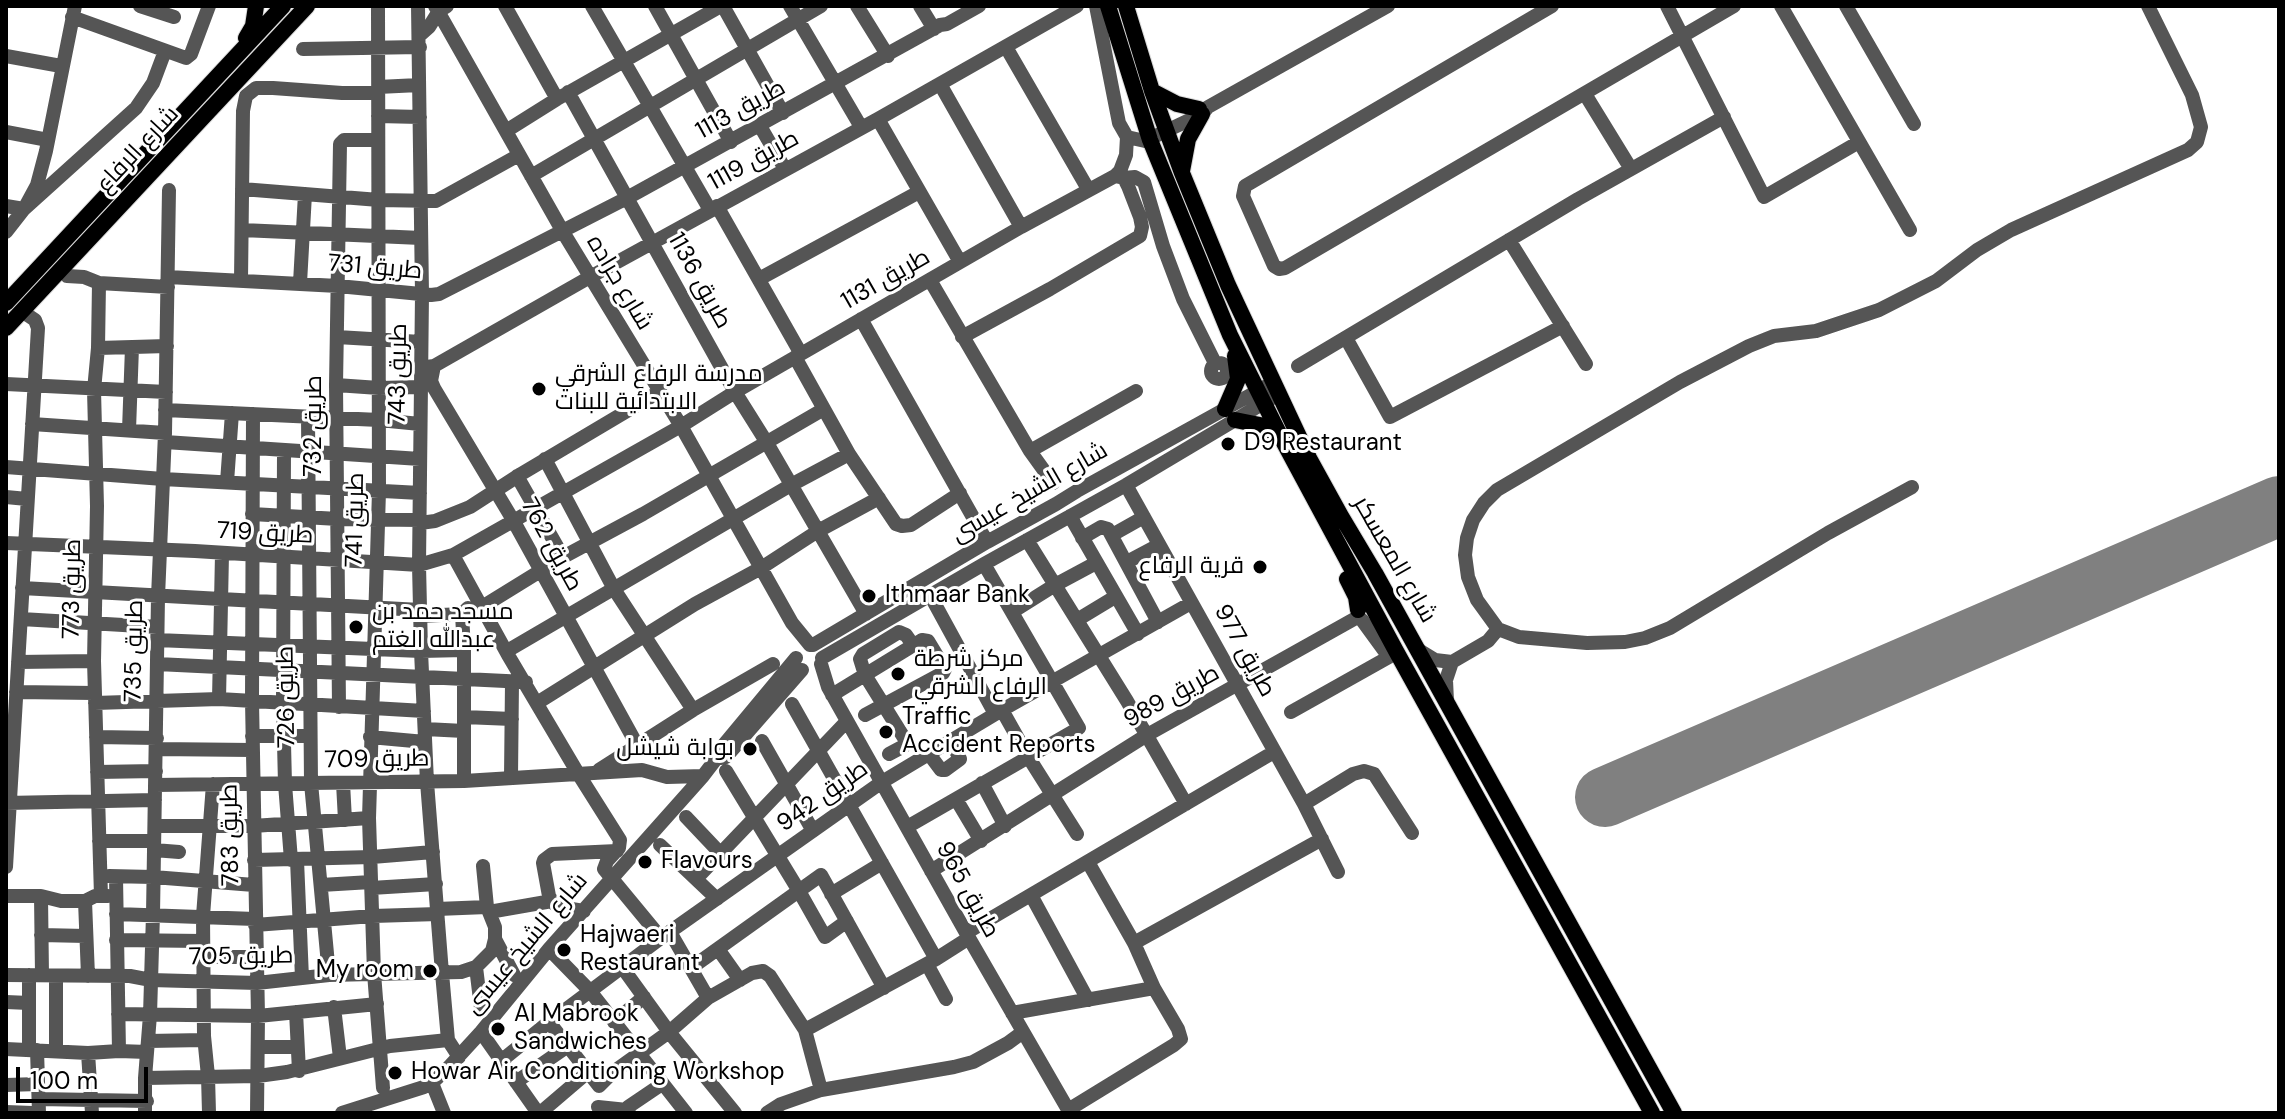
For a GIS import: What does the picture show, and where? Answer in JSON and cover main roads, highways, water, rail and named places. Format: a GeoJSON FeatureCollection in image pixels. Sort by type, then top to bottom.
{"type":"FeatureCollection","features":[{"type":"Feature","properties":{"kind":"main road"},"geometry":{"type":"LineString","coordinates":[[228,64],[253,26],[256,6]]}},
{"type":"Feature","properties":{"kind":"main road","name":"شارع الرفاع"},"geometry":{"type":"LineString","coordinates":[[6,303],[283,6]]}},
{"type":"Feature","properties":{"kind":"main road","name":"شارع المعسكر"},"geometry":{"type":"LineString","coordinates":[[1126,6],[1152,91],[1228,285],[1283,441],[1652,1113]]}},
{"type":"Feature","properties":{"kind":"main road","name":"شارع الرفاع"},"geometry":{"type":"LineString","coordinates":[[6,328],[301,8]]}},
{"type":"Feature","properties":{"kind":"main road","name":"شارع المعسكر"},"geometry":{"type":"LineString","coordinates":[[1101,9],[1230,335],[1309,458],[1674,1113]]}},
{"type":"Feature","properties":{"kind":"main road"},"geometry":{"type":"LineString","coordinates":[[1152,91],[1177,104],[1203,110],[1188,139],[1182,173]]}},
{"type":"Feature","properties":{"kind":"main road"},"geometry":{"type":"LineString","coordinates":[[1230,335],[1238,379],[1230,414],[1266,427],[1283,441]]}},
{"type":"Feature","properties":{"kind":"main road"},"geometry":{"type":"LineString","coordinates":[[1337,540],[1340,567],[1356,597],[1360,617],[1387,633]]}},
{"type":"Feature","properties":{"kind":"place","name":"مدرسة الرفاع الشرقي الابتدائية للبنات"},"geometry":{"type":"Point","coordinates":[539,389]}},
{"type":"Feature","properties":{"kind":"place","name":"D9 Restaurant"},"geometry":{"type":"Point","coordinates":[1228,444]}},
{"type":"Feature","properties":{"kind":"place","name":"قرية الرفاع"},"geometry":{"type":"Point","coordinates":[1260,567]}},
{"type":"Feature","properties":{"kind":"place","name":"Ithmaar Bank"},"geometry":{"type":"Point","coordinates":[869,596]}},
{"type":"Feature","properties":{"kind":"place","name":"مسجد حمد بن عبدالله الغتم"},"geometry":{"type":"Point","coordinates":[356,627]}},
{"type":"Feature","properties":{"kind":"place","name":"مركز شرطة الرفاع الشرقي"},"geometry":{"type":"Point","coordinates":[898,674]}},
{"type":"Feature","properties":{"kind":"place","name":"Traffic Accident Reports"},"geometry":{"type":"Point","coordinates":[886,732]}},
{"type":"Feature","properties":{"kind":"place","name":"بوابة شيشل"},"geometry":{"type":"Point","coordinates":[750,749]}},
{"type":"Feature","properties":{"kind":"place","name":"Flavours"},"geometry":{"type":"Point","coordinates":[645,862]}},
{"type":"Feature","properties":{"kind":"place","name":"Hajwaeri Restaurant"},"geometry":{"type":"Point","coordinates":[564,950]}},
{"type":"Feature","properties":{"kind":"place","name":"My room"},"geometry":{"type":"Point","coordinates":[430,971]}},
{"type":"Feature","properties":{"kind":"place","name":"Al Mabrook Sandwiches"},"geometry":{"type":"Point","coordinates":[498,1029]}},
{"type":"Feature","properties":{"kind":"place","name":"Howar Air Conditioning Workshop"},"geometry":{"type":"Point","coordinates":[395,1073]}}]}
